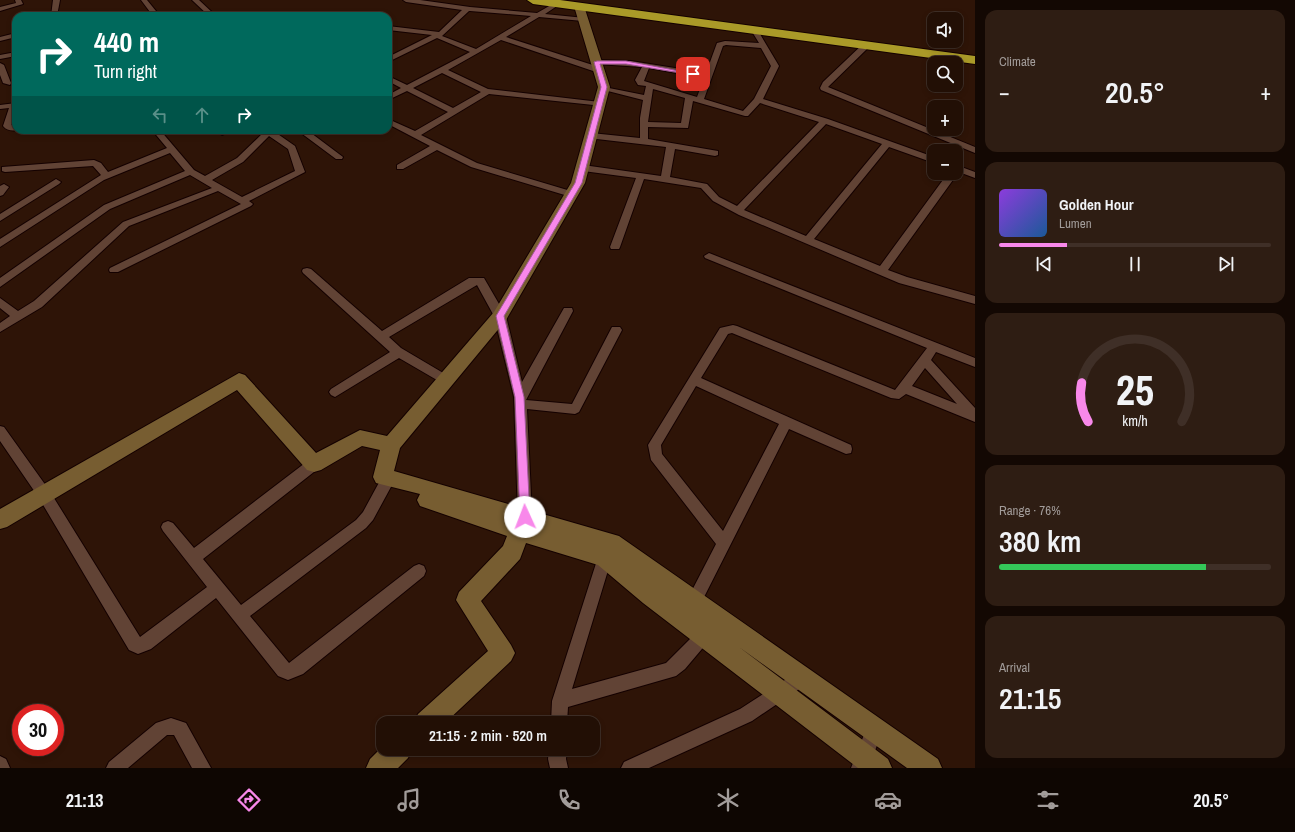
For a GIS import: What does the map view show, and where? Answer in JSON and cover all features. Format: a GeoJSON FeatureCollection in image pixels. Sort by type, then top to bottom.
{"type":"FeatureCollection","features":[{"type":"Feature","properties":{"kind":"highway"},"geometry":{"type":"LineString","coordinates":[[533,0],[558,3],[581,12],[755,30],[975,60]]}},
{"type":"Feature","properties":{"kind":"street"},"geometry":{"type":"LineString","coordinates":[[0,9],[20,4],[18,0]]}},
{"type":"Feature","properties":{"kind":"street"},"geometry":{"type":"LineString","coordinates":[[55,12],[57,0]]}},
{"type":"Feature","properties":{"kind":"street"},"geometry":{"type":"LineString","coordinates":[[146,0],[152,12]]}},
{"type":"Feature","properties":{"kind":"street"},"geometry":{"type":"LineString","coordinates":[[195,0],[208,12]]}},
{"type":"Feature","properties":{"kind":"street"},"geometry":{"type":"LineString","coordinates":[[239,615],[360,524],[368,516],[385,479],[391,445],[500,316],[578,183],[602,96],[598,66],[581,12],[539,15],[468,9],[406,0]]}},
{"type":"Feature","properties":{"kind":"street"},"geometry":{"type":"LineString","coordinates":[[392,96],[476,52],[558,3]]}},
{"type":"Feature","properties":{"kind":"street"},"geometry":{"type":"LineString","coordinates":[[392,58],[448,30],[468,9]]}},
{"type":"Feature","properties":{"kind":"street"},"geometry":{"type":"LineString","coordinates":[[392,29],[439,35],[476,52]]}},
{"type":"Feature","properties":{"kind":"street"},"geometry":{"type":"LineString","coordinates":[[646,66],[639,80],[641,83],[744,114],[758,100],[775,66],[755,30]]}},
{"type":"Feature","properties":{"kind":"street"},"geometry":{"type":"LineString","coordinates":[[0,39],[12,36]]}},
{"type":"Feature","properties":{"kind":"street"},"geometry":{"type":"LineString","coordinates":[[501,38],[598,66],[626,62],[708,76]]}},
{"type":"Feature","properties":{"kind":"street"},"geometry":{"type":"LineString","coordinates":[[700,100],[708,76],[722,44],[765,46]]}},
{"type":"Feature","properties":{"kind":"street"},"geometry":{"type":"LineString","coordinates":[[867,45],[826,84],[824,88],[975,150]]}},
{"type":"Feature","properties":{"kind":"street"},"geometry":{"type":"LineString","coordinates":[[0,57],[12,55]]}},
{"type":"Feature","properties":{"kind":"street"},"geometry":{"type":"LineString","coordinates":[[0,65],[3,84]]}},
{"type":"Feature","properties":{"kind":"street"},"geometry":{"type":"LineString","coordinates":[[441,70],[488,91],[648,98]]}},
{"type":"Feature","properties":{"kind":"street"},"geometry":{"type":"LineString","coordinates":[[392,80],[454,112]]}},
{"type":"Feature","properties":{"kind":"street"},"geometry":{"type":"LineString","coordinates":[[644,141],[644,124],[650,85]]}},
{"type":"Feature","properties":{"kind":"street"},"geometry":{"type":"LineString","coordinates":[[415,135],[488,91]]}},
{"type":"Feature","properties":{"kind":"street"},"geometry":{"type":"LineString","coordinates":[[644,124],[685,126],[689,97]]}},
{"type":"Feature","properties":{"kind":"street"},"geometry":{"type":"LineString","coordinates":[[758,100],[825,120],[927,157]]}},
{"type":"Feature","properties":{"kind":"street"},"geometry":{"type":"LineString","coordinates":[[0,107],[12,105]]}},
{"type":"Feature","properties":{"kind":"street"},"geometry":{"type":"LineString","coordinates":[[12,113],[7,126],[12,127]]}},
{"type":"Feature","properties":{"kind":"street"},"geometry":{"type":"LineString","coordinates":[[738,211],[825,120]]}},
{"type":"Feature","properties":{"kind":"street"},"geometry":{"type":"LineString","coordinates":[[392,122],[479,166],[571,194]]}},
{"type":"Feature","properties":{"kind":"street"},"geometry":{"type":"LineString","coordinates":[[114,270],[248,204],[191,172],[161,134]]}},
{"type":"Feature","properties":{"kind":"street"},"geometry":{"type":"LineString","coordinates":[[206,180],[240,160],[265,134]]}},
{"type":"Feature","properties":{"kind":"street"},"geometry":{"type":"LineString","coordinates":[[242,201],[300,172],[292,148],[272,134]]}},
{"type":"Feature","properties":{"kind":"street"},"geometry":{"type":"LineString","coordinates":[[306,134],[339,157]]}},
{"type":"Feature","properties":{"kind":"street"},"geometry":{"type":"LineString","coordinates":[[591,136],[644,141],[715,153]]}},
{"type":"Feature","properties":{"kind":"street"},"geometry":{"type":"LineString","coordinates":[[808,240],[887,143]]}},
{"type":"Feature","properties":{"kind":"street"},"geometry":{"type":"LineString","coordinates":[[400,167],[437,146]]}},
{"type":"Feature","properties":{"kind":"street"},"geometry":{"type":"LineString","coordinates":[[665,179],[671,146]]}},
{"type":"Feature","properties":{"kind":"street"},"geometry":{"type":"LineString","coordinates":[[0,244],[106,176],[172,149]]}},
{"type":"Feature","properties":{"kind":"street"},"geometry":{"type":"LineString","coordinates":[[5,169],[91,163],[98,165],[106,176]]}},
{"type":"Feature","properties":{"kind":"street"},"geometry":{"type":"LineString","coordinates":[[582,168],[665,179],[707,188],[714,198],[738,211],[909,282],[975,300]]}},
{"type":"Feature","properties":{"kind":"street"},"geometry":{"type":"LineString","coordinates":[[0,283],[107,207],[191,172]]}},
{"type":"Feature","properties":{"kind":"street"},"geometry":{"type":"LineString","coordinates":[[963,172],[975,175]]}},
{"type":"Feature","properties":{"kind":"street"},"geometry":{"type":"LineString","coordinates":[[615,247],[641,176]]}},
{"type":"Feature","properties":{"kind":"street"},"geometry":{"type":"LineString","coordinates":[[882,271],[949,180]]}},
{"type":"Feature","properties":{"kind":"street"},"geometry":{"type":"LineString","coordinates":[[0,218],[56,182]]}},
{"type":"Feature","properties":{"kind":"street"},"geometry":{"type":"LineString","coordinates":[[0,328],[38,304],[126,224],[219,188]]}},
{"type":"Feature","properties":{"kind":"street"},"geometry":{"type":"LineString","coordinates":[[709,256],[975,363]]}},
{"type":"Feature","properties":{"kind":"street"},"geometry":{"type":"LineString","coordinates":[[307,272],[399,352],[446,380]]}},
{"type":"Feature","properties":{"kind":"street"},"geometry":{"type":"LineString","coordinates":[[381,337],[476,280],[480,281],[500,316],[520,401],[522,524],[512,552],[467,600],[503,653],[435,716]]}},
{"type":"Feature","properties":{"kind":"street"},"geometry":{"type":"LineString","coordinates":[[0,302],[18,317]]}},
{"type":"Feature","properties":{"kind":"street"},"geometry":{"type":"LineString","coordinates":[[520,401],[568,311]]}},
{"type":"Feature","properties":{"kind":"street"},"geometry":{"type":"LineString","coordinates":[[724,542],[656,456],[654,446],[724,331],[733,329],[890,394],[899,394],[934,347]]}},
{"type":"Feature","properties":{"kind":"street"},"geometry":{"type":"LineString","coordinates":[[520,401],[575,409],[616,330]]}},
{"type":"Feature","properties":{"kind":"street"},"geometry":{"type":"LineString","coordinates":[[335,392],[399,352]]}},
{"type":"Feature","properties":{"kind":"street"},"geometry":{"type":"LineString","coordinates":[[924,360],[975,417]]}},
{"type":"Feature","properties":{"kind":"street"},"geometry":{"type":"LineString","coordinates":[[0,520],[240,380],[314,464]]}},
{"type":"Feature","properties":{"kind":"street"},"geometry":{"type":"LineString","coordinates":[[694,380],[846,449]]}},
{"type":"Feature","properties":{"kind":"street"},"geometry":{"type":"LineString","coordinates":[[904,388],[975,417]]}},
{"type":"Feature","properties":{"kind":"street"},"geometry":{"type":"LineString","coordinates":[[694,602],[786,422]]}},
{"type":"Feature","properties":{"kind":"street"},"geometry":{"type":"LineString","coordinates":[[0,431],[44,494],[130,637],[138,646],[146,643],[217,588]]}},
{"type":"Feature","properties":{"kind":"street"},"geometry":{"type":"LineString","coordinates":[[193,558],[314,464],[360,438],[391,445]]}},
{"type":"Feature","properties":{"kind":"street"},"geometry":{"type":"LineString","coordinates":[[385,479],[394,488],[594,545],[712,627],[802,677],[929,768]]}},
{"type":"Feature","properties":{"kind":"street"},"geometry":{"type":"LineString","coordinates":[[168,528],[284,670],[288,672],[292,671],[419,571]]}},
{"type":"Feature","properties":{"kind":"street"},"geometry":{"type":"LineString","coordinates":[[559,716],[560,701],[594,545]]}},
{"type":"Feature","properties":{"kind":"street"},"geometry":{"type":"LineString","coordinates":[[657,588],[694,602],[712,627],[780,692],[868,764],[875,728]]}},
{"type":"Feature","properties":{"kind":"street"},"geometry":{"type":"LineString","coordinates":[[560,701],[670,670],[679,663],[712,627]]}},
{"type":"Feature","properties":{"kind":"street"},"geometry":{"type":"LineString","coordinates":[[630,768],[742,717],[802,677]]}},
{"type":"Feature","properties":{"kind":"street"},"geometry":{"type":"LineString","coordinates":[[115,768],[162,729],[168,726],[175,726],[180,730],[202,768]]}},
{"type":"Feature","properties":{"kind":"street"},"geometry":{"type":"LineString","coordinates":[[379,768],[392,756]]}},
{"type":"Feature","properties":{"kind":"street"},"geometry":{"type":"LineString","coordinates":[[557,756],[559,768]]}},
{"type":"Feature","properties":{"kind":"route"},"geometry":{"type":"LineString","coordinates":[[525,517],[520,397],[500,316],[578,183],[604,87],[597,62],[626,62],[693,74]]}}]}
